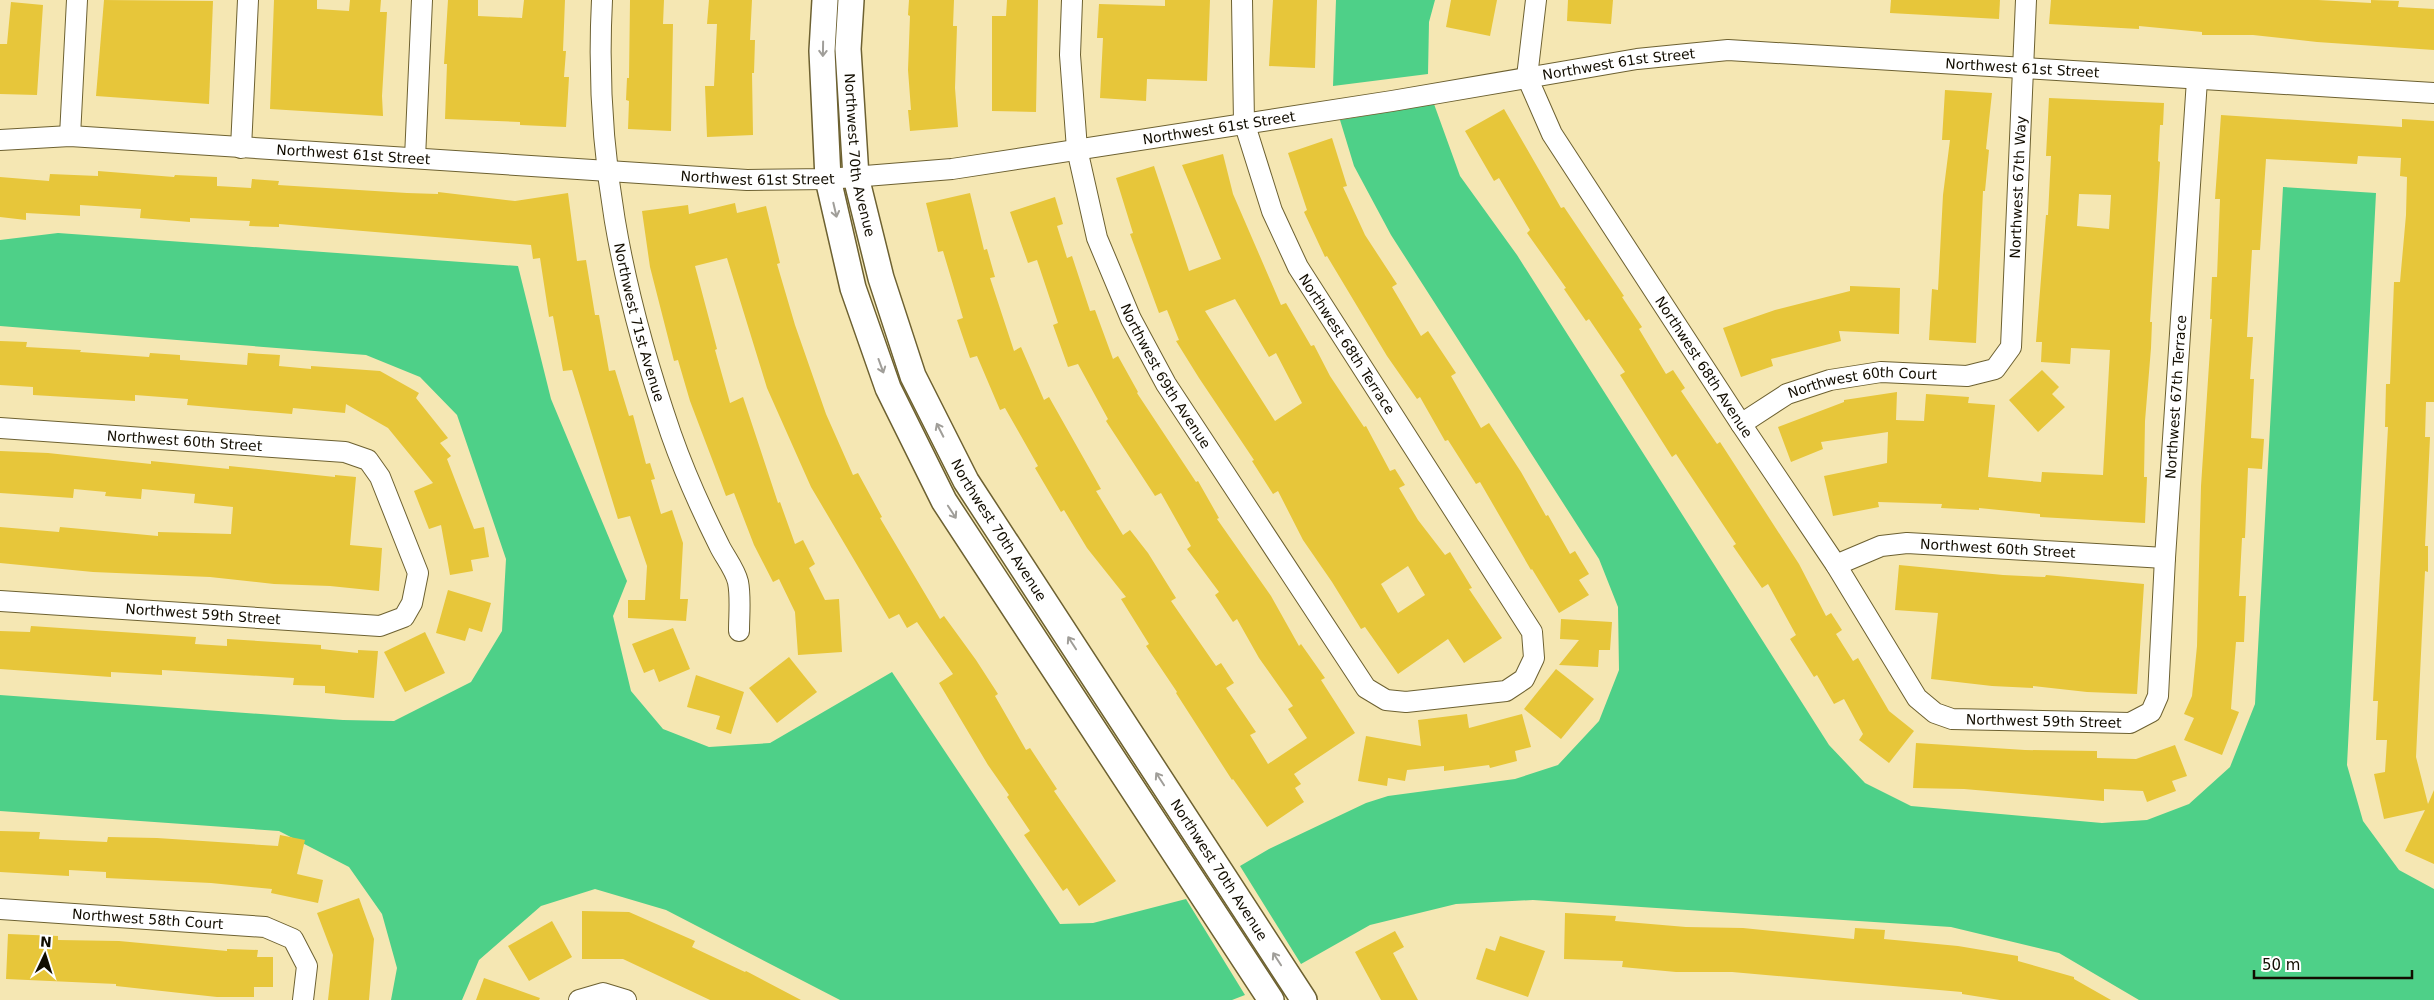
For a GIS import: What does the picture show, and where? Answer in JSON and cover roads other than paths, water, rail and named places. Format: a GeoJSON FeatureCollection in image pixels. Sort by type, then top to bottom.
{"type":"FeatureCollection","features":[{"type":"Feature","properties":{"kind":"street"},"geometry":{"type":"LineString","coordinates":[[70,136],[76,0]]}},
{"type":"Feature","properties":{"kind":"street"},"geometry":{"type":"LineString","coordinates":[[241,148],[248,0]]}},
{"type":"Feature","properties":{"kind":"street"},"geometry":{"type":"LineString","coordinates":[[415,158],[422,0]]}},
{"type":"Feature","properties":{"kind":"street","name":"Northwest 71st Avenue"},"geometry":{"type":"LineString","coordinates":[[602,0],[599,57],[606,172],[624,275],[648,368],[679,457],[718,544],[738,580],[739,631]]}},
{"type":"Feature","properties":{"kind":"street","name":"Northwest 70th Avenue"},"geometry":{"type":"LineString","coordinates":[[825,0],[822,51],[828,179],[853,288],[885,379],[944,501],[1270,1000]]}},
{"type":"Feature","properties":{"kind":"street","name":"Northwest 70th Avenue"},"geometry":{"type":"LineString","coordinates":[[851,0],[848,49],[856,177],[881,278],[913,376],[966,480],[1304,1000]]}},
{"type":"Feature","properties":{"kind":"street","name":"Northwest 69th Avenue"},"geometry":{"type":"LineString","coordinates":[[1072,0],[1070,55],[1076,149],[1097,238],[1131,319],[1162,376],[1366,688],[1386,700]]}},
{"type":"Feature","properties":{"kind":"street","name":"Northwest 68th Terrace"},"geometry":{"type":"LineString","coordinates":[[1242,0],[1244,122],[1272,211],[1298,267],[1532,632],[1534,658],[1524,679],[1506,691],[1406,702],[1386,700]]}},
{"type":"Feature","properties":{"kind":"street"},"geometry":{"type":"LineString","coordinates":[[1527,76],[1536,0]]}},
{"type":"Feature","properties":{"kind":"street","name":"Northwest 67th Way"},"geometry":{"type":"LineString","coordinates":[[1995,369],[2011,347],[2026,0]]}},
{"type":"Feature","properties":{"kind":"street","name":"Northwest 61st Street"},"geometry":{"type":"LineString","coordinates":[[0,140],[16,137],[70,136],[747,180],[828,179],[952,169],[1392,100],[1527,76],[1669,55],[1728,50],[2434,93]]}},
{"type":"Feature","properties":{"kind":"street","name":"Northwest 68th Avenue"},"geometry":{"type":"LineString","coordinates":[[1527,76],[1552,134],[1741,424],[1836,565],[1918,698],[1935,712]]}},
{"type":"Feature","properties":{"kind":"street","name":"Northwest 67th Terrace"},"geometry":{"type":"LineString","coordinates":[[2151,712],[2158,696],[2165,558],[2197,80]]}},
{"type":"Feature","properties":{"kind":"street","name":"Northwest 60th Court"},"geometry":{"type":"LineString","coordinates":[[1741,424],[1787,394],[1830,380],[1882,372],[1967,376],[1995,369]]}},
{"type":"Feature","properties":{"kind":"street","name":"Northwest 60th Street"},"geometry":{"type":"LineString","coordinates":[[0,428],[345,452],[368,460],[380,476],[418,573],[412,603],[404,617]]}},
{"type":"Feature","properties":{"kind":"street","name":"Northwest 60th Street"},"geometry":{"type":"LineString","coordinates":[[1836,565],[1881,546],[1907,543],[2165,558]]}},
{"type":"Feature","properties":{"kind":"street","name":"Northwest 59th Street"},"geometry":{"type":"LineString","coordinates":[[0,601],[380,626],[404,617]]}},
{"type":"Feature","properties":{"kind":"street","name":"Northwest 59th Street"},"geometry":{"type":"LineString","coordinates":[[1935,712],[1952,719],[2130,723],[2151,712]]}},
{"type":"Feature","properties":{"kind":"street","name":"Northwest 58th Court"},"geometry":{"type":"LineString","coordinates":[[0,909],[264,927],[293,940],[308,966],[303,1000]]}},
{"type":"Feature","properties":{"kind":"street"},"geometry":{"type":"LineString","coordinates":[[579,1000],[602,993],[626,1000]]}}]}
